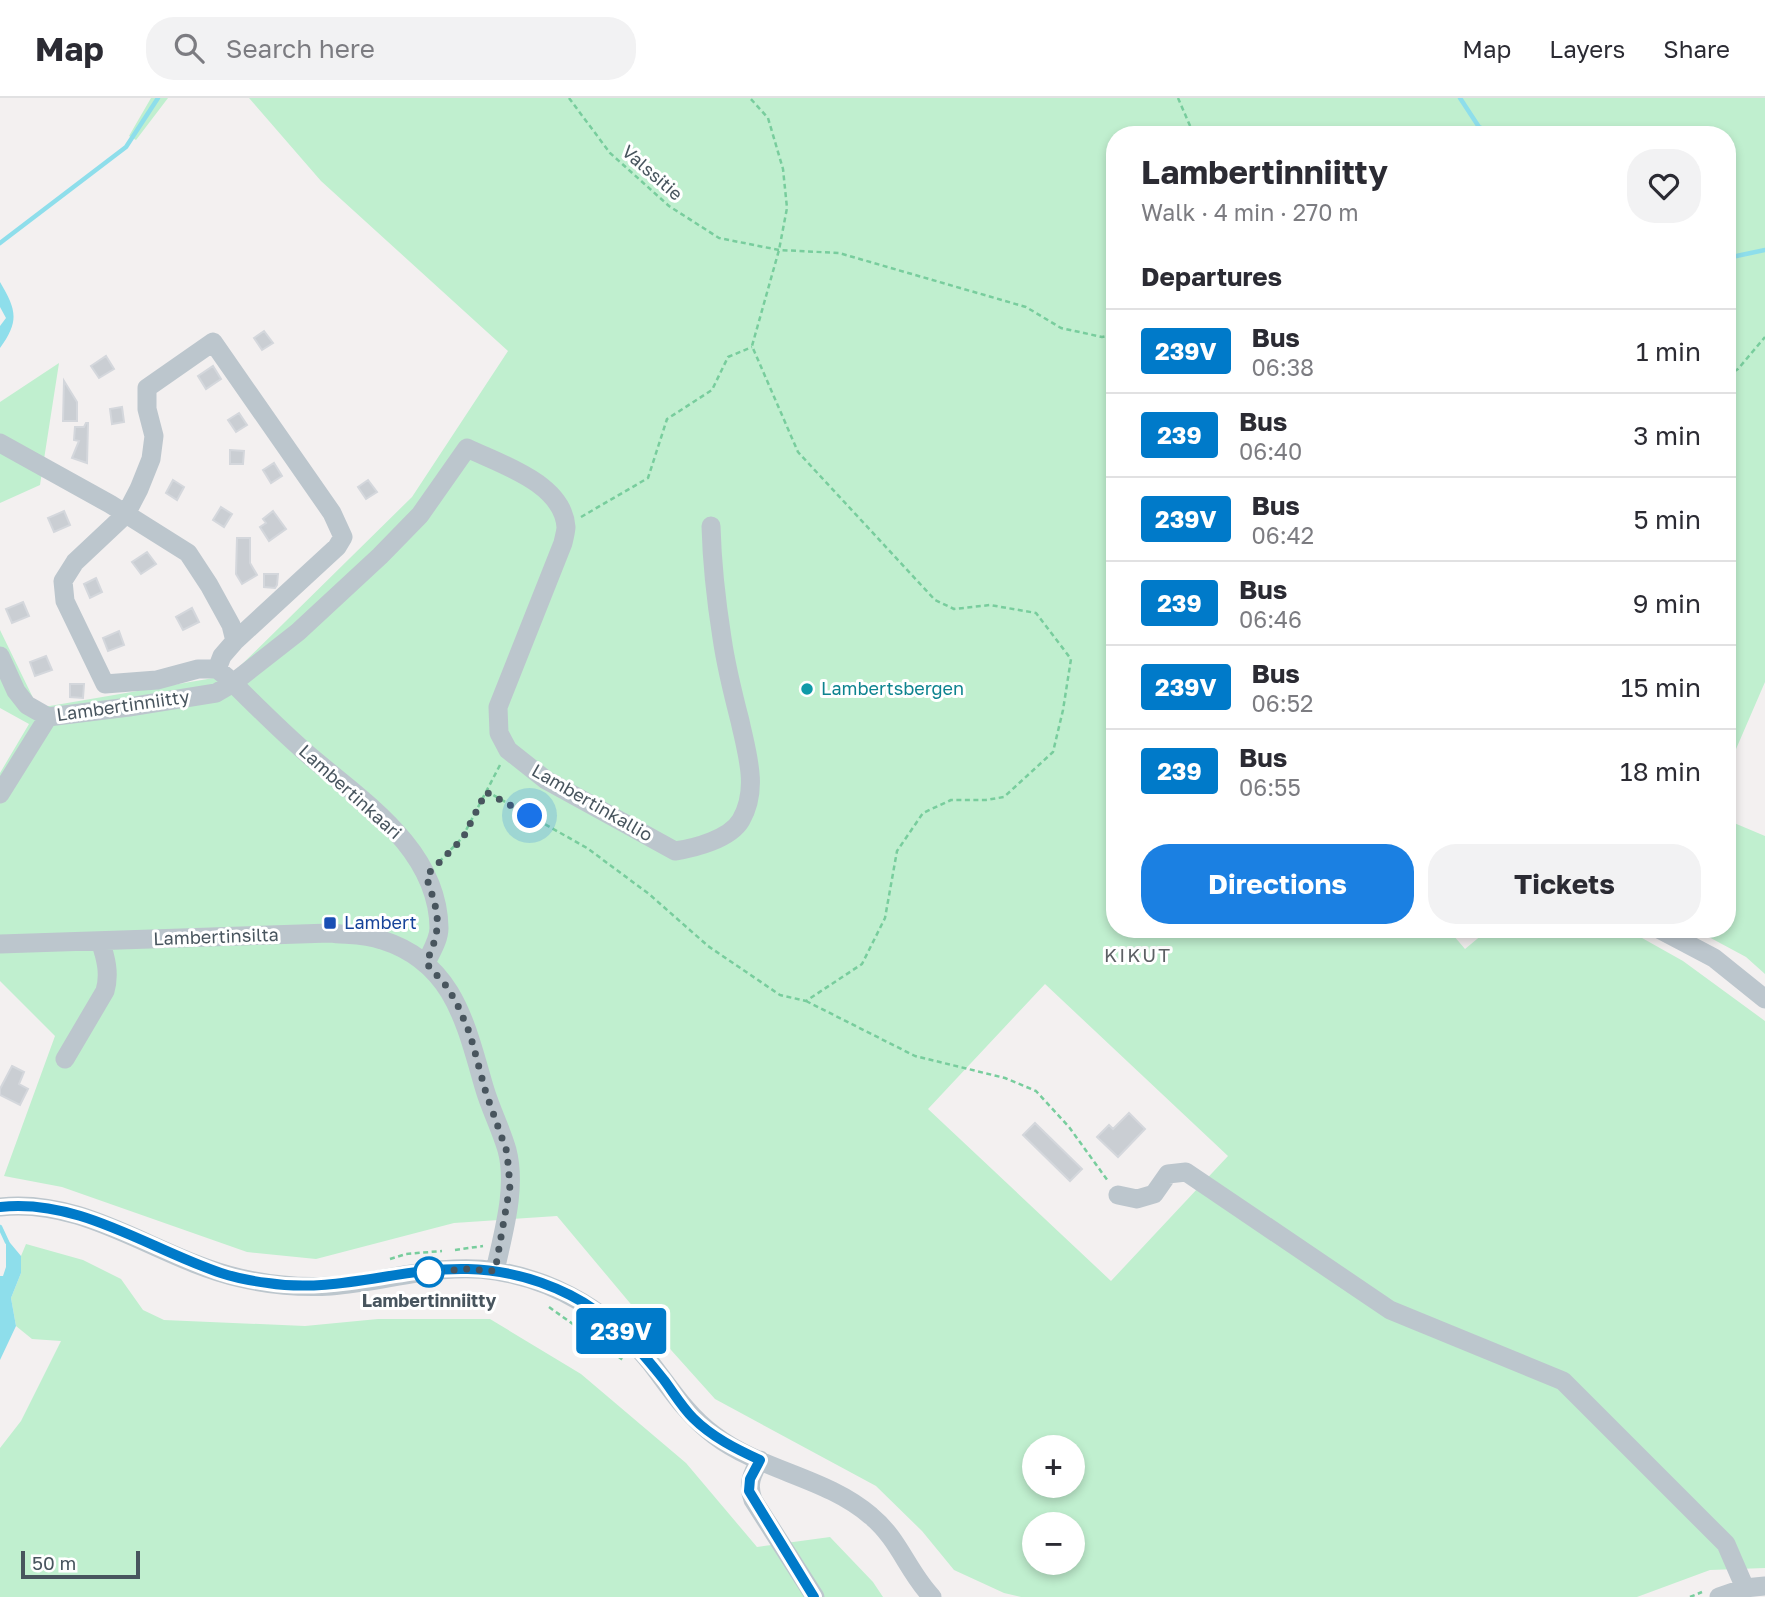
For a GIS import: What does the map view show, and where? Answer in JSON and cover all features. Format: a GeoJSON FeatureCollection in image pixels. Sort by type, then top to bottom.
{"type":"FeatureCollection","features":[{"type":"Feature","properties":{"kind":"street"},"geometry":{"type":"LineString","coordinates":[[213,342],[332,513],[344,537],[337,547],[234,641],[222,656],[226,679],[198,669],[157,680],[105,684],[65,601],[63,581],[75,562],[126,514],[151,459],[154,436],[147,409],[147,388],[213,342]]}},
{"type":"Feature","properties":{"kind":"street"},"geometry":{"type":"LineString","coordinates":[[0,443],[126,514],[188,553],[231,625],[234,641]]}},
{"type":"Feature","properties":{"kind":"street"},"geometry":{"type":"LineString","coordinates":[[226,679],[298,632],[388,548],[420,515],[467,448],[544,488],[557,503],[566,526],[563,543],[498,707],[499,733],[508,750]]}},
{"type":"Feature","properties":{"kind":"street","name":"Lambertinkallio"},"geometry":{"type":"LineString","coordinates":[[508,750],[546,780],[675,851],[696,848],[720,837],[740,822],[749,800],[750,759],[722,639],[713,570],[711,526]]}},
{"type":"Feature","properties":{"kind":"street","name":"Lambertinniitty"},"geometry":{"type":"LineString","coordinates":[[0,656],[16,691],[27,705],[48,717],[204,695],[216,692],[226,679]]}},
{"type":"Feature","properties":{"kind":"street","name":"Lambertinkaari"},"geometry":{"type":"LineString","coordinates":[[226,679],[395,830],[414,852],[426,876],[439,928],[426,963]]}},
{"type":"Feature","properties":{"kind":"street"},"geometry":{"type":"LineString","coordinates":[[0,794],[48,717]]}},
{"type":"Feature","properties":{"kind":"street","name":"Lambertinsilta"},"geometry":{"type":"LineString","coordinates":[[0,944],[330,933],[382,940],[426,963]]}},
{"type":"Feature","properties":{"kind":"street"},"geometry":{"type":"LineString","coordinates":[[1676,938],[1714,958],[1765,999]]}},
{"type":"Feature","properties":{"kind":"street"},"geometry":{"type":"LineString","coordinates":[[65,1059],[105,991],[108,981],[100,941]]}},
{"type":"Feature","properties":{"kind":"street"},"geometry":{"type":"LineString","coordinates":[[426,963],[448,988],[459,1008],[470,1034],[486,1093],[507,1152],[510,1186],[495,1271]]}},
{"type":"Feature","properties":{"kind":"street"},"geometry":{"type":"LineString","coordinates":[[1118,1195],[1138,1199],[1154,1194],[1168,1174],[1186,1171],[1390,1310],[1563,1381],[1726,1544],[1745,1588]]}},
{"type":"Feature","properties":{"kind":"street"},"geometry":{"type":"LineString","coordinates":[[0,1207],[32,1206],[68,1212],[223,1274],[271,1284],[331,1286],[440,1270],[495,1271],[540,1282],[575,1297],[598,1312],[635,1344],[692,1417],[715,1436],[760,1460],[844,1497],[872,1516],[898,1545],[932,1597]]}},
{"type":"Feature","properties":{"kind":"street"},"geometry":{"type":"LineString","coordinates":[[760,1460],[750,1479],[749,1491],[814,1597]]}},
{"type":"Feature","properties":{"kind":"street"},"geometry":{"type":"LineString","coordinates":[[1719,1597],[1745,1588],[1765,1586]]}},
{"type":"Feature","properties":{"kind":"path","name":"Valssitie"},"geometry":{"type":"LineString","coordinates":[[569,98],[610,153],[669,206],[719,237],[779,250],[839,253],[1026,307],[1061,328],[1106,336]]}},
{"type":"Feature","properties":{"kind":"path"},"geometry":{"type":"LineString","coordinates":[[750,98],[768,118],[783,169],[787,208],[779,250],[752,346],[798,452],[935,600],[954,609],[990,605],[1036,613],[1071,659],[1053,752],[1004,797],[951,800],[923,813],[897,851],[885,918],[862,964],[806,1001]]}},
{"type":"Feature","properties":{"kind":"path"},"geometry":{"type":"LineString","coordinates":[[1178,98],[1190,126]]}},
{"type":"Feature","properties":{"kind":"path"},"geometry":{"type":"LineString","coordinates":[[1736,370],[1765,337]]}},
{"type":"Feature","properties":{"kind":"path"},"geometry":{"type":"LineString","coordinates":[[566,526],[648,478],[667,419],[712,390],[728,357],[752,346]]}},
{"type":"Feature","properties":{"kind":"path"},"geometry":{"type":"LineString","coordinates":[[426,876],[463,838],[508,750]]}},
{"type":"Feature","properties":{"kind":"path"},"geometry":{"type":"LineString","coordinates":[[486,792],[587,848],[649,894],[708,946],[780,995],[806,1001],[915,1056],[1005,1078],[1036,1091],[1069,1127],[1118,1195]]}},
{"type":"Feature","properties":{"kind":"path"},"geometry":{"type":"LineString","coordinates":[[384,1261],[406,1254],[475,1249],[486,1245]]}},
{"type":"Feature","properties":{"kind":"path"},"geometry":{"type":"LineString","coordinates":[[542,1303],[631,1365]]}},
{"type":"Feature","properties":{"kind":"green space"},"geometry":{"type":"Polygon","coordinates":[[[151,98],[168,98],[136,140],[129,136],[151,98]]]}},
{"type":"Feature","properties":{"kind":"green space"},"geometry":{"type":"Polygon","coordinates":[[[249,98],[1765,98],[1765,682],[1736,749],[1736,126],[1106,126],[1106,938],[1456,938],[1465,949],[1478,938],[1642,938],[1683,961],[1765,1021],[1765,1568],[1710,1570],[1637,1597],[1021,1597],[1004,1593],[954,1570],[922,1531],[876,1486],[715,1399],[557,1216],[454,1223],[316,1259],[247,1252],[62,1187],[4,1176],[55,1036],[0,981],[0,773],[29,724],[0,708],[0,630],[38,708],[231,675],[412,497],[508,351],[321,181],[249,98]],[[1045,984],[928,1109],[1111,1281],[1228,1156],[1045,984]]]}},
{"type":"Feature","properties":{"kind":"green space"},"geometry":{"type":"Polygon","coordinates":[[[59,363],[40,485],[0,503],[0,402],[59,363]]]}},
{"type":"Feature","properties":{"kind":"green space"},"geometry":{"type":"Polygon","coordinates":[[[1736,824],[1765,836],[1765,974],[1746,957],[1711,938],[1736,938],[1736,824]]]}},
{"type":"Feature","properties":{"kind":"green space"},"geometry":{"type":"Polygon","coordinates":[[[26,1244],[83,1260],[121,1279],[143,1310],[164,1320],[305,1326],[378,1319],[490,1319],[581,1374],[686,1463],[757,1547],[830,1537],[873,1582],[883,1597],[0,1597],[0,1448],[21,1421],[61,1341],[32,1339],[16,1326],[11,1298],[21,1273],[21,1256],[26,1244]]]}},
{"type":"Feature","properties":{"kind":"water"},"geometry":{"type":"Polygon","coordinates":[[[0,282],[10,300],[13,322],[0,348],[0,326],[6,318],[0,307],[0,282]]]}},
{"type":"Feature","properties":{"kind":"water"},"geometry":{"type":"Polygon","coordinates":[[[6,1238],[21,1256],[21,1273],[11,1298],[16,1326],[0,1360],[0,1276],[3,1276],[6,1267],[6,1238]]]}},
{"type":"Feature","properties":{"kind":"building"},"geometry":{"type":"Polygon","coordinates":[[[264,331],[273,343],[262,350],[254,338],[264,331]]]}},
{"type":"Feature","properties":{"kind":"building"},"geometry":{"type":"Polygon","coordinates":[[[106,356],[114,369],[99,378],[91,366],[106,356]]]}},
{"type":"Feature","properties":{"kind":"building"},"geometry":{"type":"Polygon","coordinates":[[[213,366],[221,379],[206,389],[198,376],[213,366]]]}},
{"type":"Feature","properties":{"kind":"building"},"geometry":{"type":"Polygon","coordinates":[[[64,381],[77,402],[77,421],[63,421],[64,381]]]}},
{"type":"Feature","properties":{"kind":"building"},"geometry":{"type":"Polygon","coordinates":[[[122,407],[124,422],[112,424],[110,409],[122,407]]]}},
{"type":"Feature","properties":{"kind":"building"},"geometry":{"type":"Polygon","coordinates":[[[239,413],[247,425],[236,432],[228,420],[239,413]]]}},
{"type":"Feature","properties":{"kind":"building"},"geometry":{"type":"Polygon","coordinates":[[[86,423],[87,463],[72,458],[79,441],[74,440],[75,427],[84,427],[86,423]]]}},
{"type":"Feature","properties":{"kind":"building"},"geometry":{"type":"Polygon","coordinates":[[[230,450],[244,451],[243,464],[230,464],[230,450]]]}},
{"type":"Feature","properties":{"kind":"building"},"geometry":{"type":"Polygon","coordinates":[[[274,463],[282,476],[271,483],[263,470],[274,463]]]}},
{"type":"Feature","properties":{"kind":"building"},"geometry":{"type":"Polygon","coordinates":[[[173,480],[184,487],[177,500],[166,493],[173,480]]]}},
{"type":"Feature","properties":{"kind":"building"},"geometry":{"type":"Polygon","coordinates":[[[368,480],[377,492],[366,499],[358,487],[368,480]]]}},
{"type":"Feature","properties":{"kind":"building"},"geometry":{"type":"Polygon","coordinates":[[[221,507],[232,514],[224,527],[213,520],[221,507]]]}},
{"type":"Feature","properties":{"kind":"building"},"geometry":{"type":"Polygon","coordinates":[[[64,511],[70,525],[54,532],[48,518],[64,511]]]}},
{"type":"Feature","properties":{"kind":"building"},"geometry":{"type":"Polygon","coordinates":[[[273,511],[286,529],[269,541],[260,527],[266,523],[263,519],[273,511]]]}},
{"type":"Feature","properties":{"kind":"building"},"geometry":{"type":"Polygon","coordinates":[[[237,538],[250,538],[250,563],[257,575],[242,584],[236,574],[237,538]]]}},
{"type":"Feature","properties":{"kind":"building"},"geometry":{"type":"Polygon","coordinates":[[[147,552],[156,564],[141,574],[132,562],[147,552]]]}},
{"type":"Feature","properties":{"kind":"building"},"geometry":{"type":"Polygon","coordinates":[[[264,574],[278,574],[275,588],[264,587],[264,574]]]}},
{"type":"Feature","properties":{"kind":"building"},"geometry":{"type":"Polygon","coordinates":[[[96,578],[102,592],[90,598],[84,584],[96,578]]]}},
{"type":"Feature","properties":{"kind":"building"},"geometry":{"type":"Polygon","coordinates":[[[23,602],[29,616],[12,623],[6,609],[23,602]]]}},
{"type":"Feature","properties":{"kind":"building"},"geometry":{"type":"Polygon","coordinates":[[[192,608],[199,622],[183,630],[176,617],[192,608]]]}},
{"type":"Feature","properties":{"kind":"building"},"geometry":{"type":"Polygon","coordinates":[[[119,631],[124,645],[108,651],[103,638],[119,631]]]}},
{"type":"Feature","properties":{"kind":"building"},"geometry":{"type":"Polygon","coordinates":[[[46,656],[52,670],[35,676],[30,662],[46,656]]]}},
{"type":"Feature","properties":{"kind":"building"},"geometry":{"type":"Polygon","coordinates":[[[70,684],[84,684],[83,698],[70,697],[70,684]]]}},
{"type":"Feature","properties":{"kind":"building"},"geometry":{"type":"Polygon","coordinates":[[[12,1066],[24,1072],[19,1084],[28,1089],[20,1105],[0,1095],[0,1089],[12,1066]]]}},
{"type":"Feature","properties":{"kind":"building"},"geometry":{"type":"Polygon","coordinates":[[[1129,1113],[1145,1129],[1118,1157],[1097,1137],[1109,1125],[1113,1129],[1129,1113]]]}},
{"type":"Feature","properties":{"kind":"building"},"geometry":{"type":"Polygon","coordinates":[[[1035,1123],[1082,1169],[1070,1181],[1023,1135],[1035,1123]]]}},
{"type":"Feature","properties":{"kind":"waterway"},"geometry":{"type":"LineString","coordinates":[[0,243],[126,147],[158,98]]}},
{"type":"Feature","properties":{"kind":"waterway"},"geometry":{"type":"LineString","coordinates":[[1460,98],[1478,126]]}},
{"type":"Feature","properties":{"kind":"waterway"},"geometry":{"type":"LineString","coordinates":[[1736,256],[1765,250]]}},
{"type":"Feature","properties":{"kind":"waterway"},"geometry":{"type":"LineString","coordinates":[[0,1227],[7,1242]]}},
{"type":"Feature","properties":{"kind":"bus line","name":"239V"},"geometry":{"type":"LineString","coordinates":[[0,1207],[32,1206],[68,1212],[223,1274],[271,1284],[331,1286],[440,1270],[467,1269],[518,1276],[575,1297],[606,1318],[635,1344],[692,1417],[715,1436],[760,1460],[750,1479],[749,1491],[814,1597]]}},
{"type":"Feature","properties":{"kind":"place","name":"Lambertsbergen"},"geometry":{"type":"Point","coordinates":[807,689]}},
{"type":"Feature","properties":{"kind":"place","name":"Lambert"},"geometry":{"type":"Point","coordinates":[330,923]}},
{"type":"Feature","properties":{"kind":"place","name":"Lambertinniitty"},"geometry":{"type":"Point","coordinates":[429,1272]}},
{"type":"Feature","properties":{"kind":"district","name":"KIKUT"},"geometry":{"type":"Point","coordinates":[1138,955]}},
{"type":"Feature","properties":{"kind":"route"},"geometry":{"type":"LineString","coordinates":[[429,1272],[467,1269],[495,1271],[510,1186],[507,1152],[486,1093],[470,1034],[448,988],[426,963],[439,928],[426,876],[463,838],[486,792],[530,816]]}}]}
